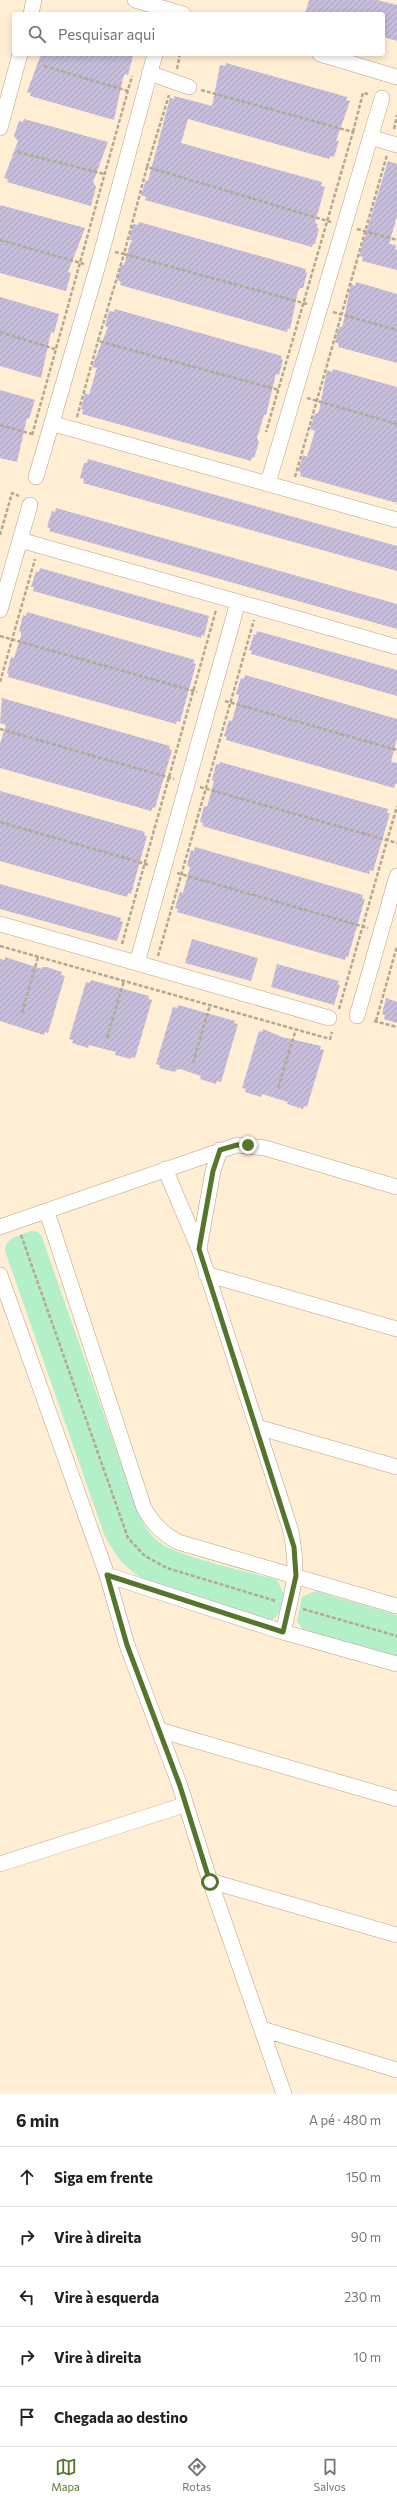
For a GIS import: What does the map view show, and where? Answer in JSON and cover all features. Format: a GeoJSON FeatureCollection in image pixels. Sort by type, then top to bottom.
{"type":"FeatureCollection","features":[{"type":"Feature","properties":{"kind":"street"},"geometry":{"type":"LineString","coordinates":[[31,12],[34,0]]}},
{"type":"Feature","properties":{"kind":"street"},"geometry":{"type":"LineString","coordinates":[[136,0],[176,12]]}},
{"type":"Feature","properties":{"kind":"street"},"geometry":{"type":"LineString","coordinates":[[0,128],[19,56]]}},
{"type":"Feature","properties":{"kind":"street"},"geometry":{"type":"LineString","coordinates":[[36,477],[54,424],[154,56]]}},
{"type":"Feature","properties":{"kind":"street"},"geometry":{"type":"LineString","coordinates":[[327,56],[397,77]]}},
{"type":"Feature","properties":{"kind":"street"},"geometry":{"type":"LineString","coordinates":[[149,74],[189,87]]}},
{"type":"Feature","properties":{"kind":"street"},"geometry":{"type":"LineString","coordinates":[[268,483],[382,98]]}},
{"type":"Feature","properties":{"kind":"street"},"geometry":{"type":"LineString","coordinates":[[370,137],[395,149]]}},
{"type":"Feature","properties":{"kind":"street"},"geometry":{"type":"LineString","coordinates":[[54,424],[397,520]]}},
{"type":"Feature","properties":{"kind":"street"},"geometry":{"type":"LineString","coordinates":[[0,610],[30,505]]}},
{"type":"Feature","properties":{"kind":"street"},"geometry":{"type":"LineString","coordinates":[[20,540],[397,647]]}},
{"type":"Feature","properties":{"kind":"street"},"geometry":{"type":"LineString","coordinates":[[137,963],[238,602]]}},
{"type":"Feature","properties":{"kind":"street"},"geometry":{"type":"LineString","coordinates":[[357,1016],[397,876]]}},
{"type":"Feature","properties":{"kind":"street"},"geometry":{"type":"LineString","coordinates":[[0,924],[334,1018]]}},
{"type":"Feature","properties":{"kind":"street"},"geometry":{"type":"LineString","coordinates":[[0,1226],[47,1212],[165,1169],[237,1145],[255,1145],[397,1186]]}},
{"type":"Feature","properties":{"kind":"street"},"geometry":{"type":"LineString","coordinates":[[199,1249],[213,1171],[220,1150]]}},
{"type":"Feature","properties":{"kind":"street"},"geometry":{"type":"LineString","coordinates":[[165,1169],[199,1249],[290,1528],[295,1553],[296,1576],[283,1632]]}},
{"type":"Feature","properties":{"kind":"street"},"geometry":{"type":"LineString","coordinates":[[47,1212],[144,1508],[152,1522],[164,1534],[178,1542],[397,1606]]}},
{"type":"Feature","properties":{"kind":"street"},"geometry":{"type":"LineString","coordinates":[[206,1274],[397,1329]]}},
{"type":"Feature","properties":{"kind":"street"},"geometry":{"type":"LineString","coordinates":[[0,1275],[107,1575],[127,1645],[159,1730],[284,2094]]}},
{"type":"Feature","properties":{"kind":"street"},"geometry":{"type":"LineString","coordinates":[[257,1427],[397,1467]]}},
{"type":"Feature","properties":{"kind":"street"},"geometry":{"type":"LineString","coordinates":[[107,1575],[283,1632],[397,1664]]}},
{"type":"Feature","properties":{"kind":"street"},"geometry":{"type":"LineString","coordinates":[[159,1730],[397,1799]]}},
{"type":"Feature","properties":{"kind":"street"},"geometry":{"type":"LineString","coordinates":[[0,1864],[184,1804]]}},
{"type":"Feature","properties":{"kind":"street"},"geometry":{"type":"LineString","coordinates":[[210,1882],[397,1935]]}},
{"type":"Feature","properties":{"kind":"street"},"geometry":{"type":"LineString","coordinates":[[262,2029],[397,2070]]}},
{"type":"Feature","properties":{"kind":"path"},"geometry":{"type":"LineString","coordinates":[[180,56],[176,72],[189,87],[353,132],[266,434]]}},
{"type":"Feature","properties":{"kind":"path"},"geometry":{"type":"LineString","coordinates":[[44,66],[128,91]]}},
{"type":"Feature","properties":{"kind":"path"},"geometry":{"type":"LineString","coordinates":[[30,440],[134,69]]}},
{"type":"Feature","properties":{"kind":"path"},"geometry":{"type":"LineString","coordinates":[[73,429],[170,92]]}},
{"type":"Feature","properties":{"kind":"path"},"geometry":{"type":"LineString","coordinates":[[292,490],[388,153],[395,149]]}},
{"type":"Feature","properties":{"kind":"path"},"geometry":{"type":"LineString","coordinates":[[18,152],[104,174]]}},
{"type":"Feature","properties":{"kind":"path"},"geometry":{"type":"LineString","coordinates":[[148,167],[344,226],[397,240]]}},
{"type":"Feature","properties":{"kind":"path"},"geometry":{"type":"LineString","coordinates":[[0,240],[92,266],[110,251],[124,254],[397,330]]}},
{"type":"Feature","properties":{"kind":"path"},"geometry":{"type":"LineString","coordinates":[[0,332],[55,349]]}},
{"type":"Feature","properties":{"kind":"path"},"geometry":{"type":"LineString","coordinates":[[98,341],[295,394],[317,402],[397,424]]}},
{"type":"Feature","properties":{"kind":"path"},"geometry":{"type":"LineString","coordinates":[[0,425],[32,434]]}},
{"type":"Feature","properties":{"kind":"path"},"geometry":{"type":"LineString","coordinates":[[0,535],[12,493]]}},
{"type":"Feature","properties":{"kind":"path"},"geometry":{"type":"LineString","coordinates":[[0,682],[37,552]]}},
{"type":"Feature","properties":{"kind":"path"},"geometry":{"type":"LineString","coordinates":[[120,950],[218,604]]}},
{"type":"Feature","properties":{"kind":"path"},"geometry":{"type":"LineString","coordinates":[[157,960],[256,615]]}},
{"type":"Feature","properties":{"kind":"path"},"geometry":{"type":"LineString","coordinates":[[0,946],[330,1039],[334,1018],[397,806]]}},
{"type":"Feature","properties":{"kind":"path"},"geometry":{"type":"LineString","coordinates":[[0,822],[381,932]]}},
{"type":"Feature","properties":{"kind":"path"},"geometry":{"type":"LineString","coordinates":[[376,1021],[397,946]]}},
{"type":"Feature","properties":{"kind":"path"},"geometry":{"type":"LineString","coordinates":[[22,1013],[38,957]]}},
{"type":"Feature","properties":{"kind":"path"},"geometry":{"type":"LineString","coordinates":[[107,1038],[124,981]]}},
{"type":"Feature","properties":{"kind":"path"},"geometry":{"type":"LineString","coordinates":[[193,1063],[210,1005]]}},
{"type":"Feature","properties":{"kind":"path"},"geometry":{"type":"LineString","coordinates":[[357,1016],[397,1027]]}},
{"type":"Feature","properties":{"kind":"path"},"geometry":{"type":"LineString","coordinates":[[278,1088],[296,1029]]}},
{"type":"Feature","properties":{"kind":"path"},"geometry":{"type":"LineString","coordinates":[[16,1221],[128,1538],[145,1556],[167,1568],[290,1606],[397,1636]]}},
{"type":"Feature","properties":{"kind":"green space"},"geometry":{"type":"Polygon","coordinates":[[[31,1231],[38,1232],[42,1237],[138,1512],[146,1528],[159,1542],[168,1548],[215,1564],[277,1580],[284,1594],[283,1602],[279,1613],[270,1621],[179,1595],[146,1581],[125,1565],[113,1550],[104,1534],[5,1251],[5,1247],[10,1240],[31,1231]]]}},
{"type":"Feature","properties":{"kind":"green space"},"geometry":{"type":"Polygon","coordinates":[[[315,1591],[397,1615],[397,1657],[303,1630],[297,1621],[302,1597],[315,1591]]]}},
{"type":"Feature","properties":{"kind":"building"},"geometry":{"type":"Polygon","coordinates":[[[309,0],[377,0],[397,5],[397,41],[385,38],[385,12],[306,12],[309,0]]]}},
{"type":"Feature","properties":{"kind":"building"},"geometry":{"type":"Polygon","coordinates":[[[40,56],[133,56],[128,75],[125,74],[123,78],[114,120],[30,96],[31,93],[27,92],[40,56]]]}},
{"type":"Feature","properties":{"kind":"building"},"geometry":{"type":"Polygon","coordinates":[[[226,63],[347,97],[346,100],[350,101],[336,141],[339,141],[334,157],[330,156],[329,159],[188,119],[181,143],[322,182],[321,186],[325,187],[315,223],[318,224],[317,228],[319,229],[315,244],[313,244],[312,247],[145,200],[146,197],[141,195],[146,180],[148,181],[170,98],[174,99],[174,96],[212,106],[220,65],[225,66],[226,63]]]}},
{"type":"Feature","properties":{"kind":"building"},"geometry":{"type":"Polygon","coordinates":[[[24,119],[108,142],[93,182],[96,187],[91,206],[7,182],[8,179],[4,178],[18,141],[14,136],[19,121],[23,122],[24,119]]]}},
{"type":"Feature","properties":{"kind":"building"},"geometry":{"type":"Polygon","coordinates":[[[388,161],[397,164],[397,216],[389,244],[396,245],[397,270],[362,261],[363,257],[359,256],[388,161]]]}},
{"type":"Feature","properties":{"kind":"building"},"geometry":{"type":"Polygon","coordinates":[[[0,205],[85,228],[68,272],[71,273],[66,291],[0,273],[0,205]]]}},
{"type":"Feature","properties":{"kind":"building"},"geometry":{"type":"Polygon","coordinates":[[[139,222],[306,269],[305,272],[307,273],[303,288],[300,288],[298,291],[290,329],[288,328],[287,332],[120,285],[121,282],[117,280],[121,265],[124,265],[132,240],[129,240],[133,224],[138,225],[139,222]]]}},
{"type":"Feature","properties":{"kind":"building"},"geometry":{"type":"Polygon","coordinates":[[[356,282],[397,294],[397,363],[338,347],[339,344],[335,342],[339,327],[342,327],[343,324],[351,284],[355,286],[356,282]]]}},
{"type":"Feature","properties":{"kind":"building"},"geometry":{"type":"Polygon","coordinates":[[[0,297],[59,314],[54,333],[51,332],[41,378],[0,366],[0,297]]]}},
{"type":"Feature","properties":{"kind":"building"},"geometry":{"type":"Polygon","coordinates":[[[115,309],[282,356],[281,359],[283,360],[279,375],[276,374],[266,415],[264,415],[257,438],[259,442],[254,458],[252,457],[251,461],[82,414],[83,410],[81,409],[85,393],[89,395],[97,368],[92,367],[108,327],[105,326],[109,311],[114,312],[115,309]]]}},
{"type":"Feature","properties":{"kind":"building"},"geometry":{"type":"Polygon","coordinates":[[[333,369],[397,387],[397,503],[300,476],[301,472],[298,471],[303,455],[307,457],[315,431],[310,429],[315,414],[319,411],[327,370],[332,372],[333,369]]]}},
{"type":"Feature","properties":{"kind":"building"},"geometry":{"type":"Polygon","coordinates":[[[0,390],[35,400],[29,419],[27,418],[17,462],[0,458],[0,390]]]}},
{"type":"Feature","properties":{"kind":"building"},"geometry":{"type":"Polygon","coordinates":[[[88,459],[397,546],[397,571],[83,483],[84,479],[80,478],[84,463],[87,463],[88,459]]]}},
{"type":"Feature","properties":{"kind":"building"},"geometry":{"type":"Polygon","coordinates":[[[56,508],[397,604],[397,629],[49,531],[50,528],[47,527],[52,511],[55,512],[56,508]]]}},
{"type":"Feature","properties":{"kind":"building"},"geometry":{"type":"Polygon","coordinates":[[[40,568],[209,616],[204,636],[202,635],[201,638],[33,591],[34,587],[31,587],[36,571],[39,572],[40,568]]]}},
{"type":"Feature","properties":{"kind":"building"},"geometry":{"type":"Polygon","coordinates":[[[27,612],[195,660],[193,663],[196,664],[180,722],[177,721],[176,724],[8,677],[9,674],[7,673],[11,657],[14,658],[21,636],[21,632],[19,631],[23,615],[26,616],[27,612]]]}},
{"type":"Feature","properties":{"kind":"building"},"geometry":{"type":"Polygon","coordinates":[[[257,631],[397,670],[397,696],[251,654],[252,651],[249,650],[254,634],[256,635],[257,631]]]}},
{"type":"Feature","properties":{"kind":"building"},"geometry":{"type":"Polygon","coordinates":[[[245,675],[397,719],[397,738],[391,762],[397,763],[397,784],[395,784],[394,788],[226,740],[227,737],[224,736],[229,720],[232,721],[239,695],[236,694],[241,678],[244,679],[245,675]]]}},
{"type":"Feature","properties":{"kind":"building"},"geometry":{"type":"Polygon","coordinates":[[[2,698],[170,746],[169,749],[172,750],[155,808],[153,807],[151,811],[0,768],[0,744],[6,725],[0,723],[2,698]]]}},
{"type":"Feature","properties":{"kind":"building"},"geometry":{"type":"Polygon","coordinates":[[[220,762],[388,809],[387,813],[390,813],[373,871],[370,870],[369,874],[202,826],[203,823],[200,822],[204,806],[207,807],[214,781],[212,780],[216,764],[219,765],[220,762]]]}},
{"type":"Feature","properties":{"kind":"building"},"geometry":{"type":"Polygon","coordinates":[[[0,791],[145,832],[144,835],[147,836],[131,894],[128,893],[127,897],[0,861],[0,791]]]}},
{"type":"Feature","properties":{"kind":"building"},"geometry":{"type":"Polygon","coordinates":[[[195,847],[363,895],[362,899],[365,899],[348,957],[346,956],[345,960],[177,912],[178,909],[175,908],[180,892],[183,893],[190,867],[187,866],[191,850],[194,851],[195,847]]]}},
{"type":"Feature","properties":{"kind":"building"},"geometry":{"type":"Polygon","coordinates":[[[0,884],[121,918],[120,921],[123,922],[118,938],[116,941],[0,909],[0,884]]]}},
{"type":"Feature","properties":{"kind":"building"},"geometry":{"type":"Polygon","coordinates":[[[192,939],[258,958],[251,981],[185,963],[192,939]]]}},
{"type":"Feature","properties":{"kind":"building"},"geometry":{"type":"Polygon","coordinates":[[[5,957],[42,969],[42,967],[46,967],[62,972],[61,975],[65,976],[48,1033],[45,1032],[44,1035],[0,1021],[0,959],[5,960],[5,957]]]}},
{"type":"Feature","properties":{"kind":"building"},"geometry":{"type":"Polygon","coordinates":[[[277,964],[339,981],[337,984],[340,985],[334,1005],[271,987],[277,964]]]}},
{"type":"Feature","properties":{"kind":"building"},"geometry":{"type":"Polygon","coordinates":[[[91,980],[149,996],[148,999],[152,1000],[135,1058],[131,1057],[131,1059],[115,1055],[116,1052],[89,1045],[88,1048],[72,1043],[73,1040],[69,1039],[86,982],[90,983],[91,980]]]}},
{"type":"Feature","properties":{"kind":"building"},"geometry":{"type":"Polygon","coordinates":[[[386,998],[397,1002],[397,1023],[384,1019],[385,1015],[382,1014],[386,998]]]}},
{"type":"Feature","properties":{"kind":"building"},"geometry":{"type":"Polygon","coordinates":[[[178,1005],[235,1021],[234,1023],[238,1024],[221,1082],[217,1081],[216,1084],[200,1079],[201,1076],[180,1069],[176,1070],[175,1072],[159,1068],[160,1065],[156,1064],[173,1007],[177,1008],[178,1005]]]}},
{"type":"Feature","properties":{"kind":"building"},"geometry":{"type":"Polygon","coordinates":[[[263,1029],[282,1037],[321,1046],[320,1049],[324,1050],[307,1107],[304,1106],[303,1109],[287,1104],[288,1102],[262,1094],[261,1097],[245,1092],[246,1089],[242,1088],[259,1031],[262,1032],[263,1029]]]}},
{"type":"Feature","properties":{"kind":"route"},"geometry":{"type":"LineString","coordinates":[[210,1882],[181,1794],[180,1786],[127,1645],[107,1575],[153,1592],[283,1632],[296,1576],[296,1558],[290,1528],[199,1249],[213,1171],[220,1150],[237,1145],[248,1145]]}}]}
